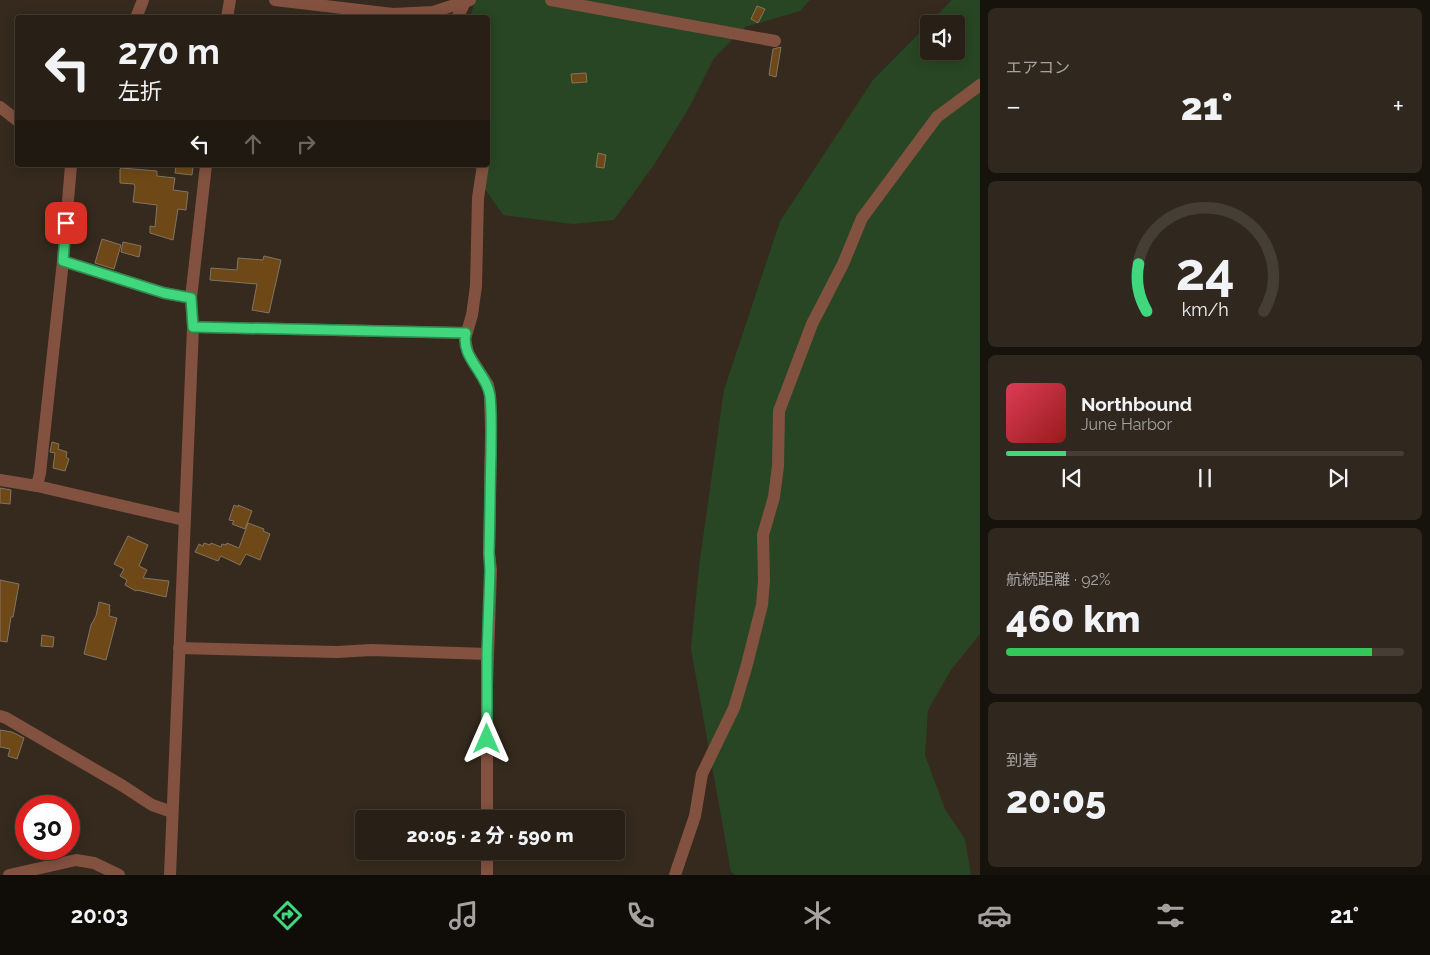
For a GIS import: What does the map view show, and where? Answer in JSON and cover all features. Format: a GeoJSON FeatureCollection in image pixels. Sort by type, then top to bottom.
{"type":"FeatureCollection","features":[{"type":"Feature","properties":{"kind":"street"},"geometry":{"type":"LineString","coordinates":[[137,15],[143,0]]}},
{"type":"Feature","properties":{"kind":"street"},"geometry":{"type":"LineString","coordinates":[[228,15],[230,0]]}},
{"type":"Feature","properties":{"kind":"street"},"geometry":{"type":"LineString","coordinates":[[275,0],[393,14],[433,12],[467,0]]}},
{"type":"Feature","properties":{"kind":"street"},"geometry":{"type":"LineString","coordinates":[[459,15],[467,0]]}},
{"type":"Feature","properties":{"kind":"street"},"geometry":{"type":"LineString","coordinates":[[551,0],[775,41]]}},
{"type":"Feature","properties":{"kind":"street"},"geometry":{"type":"LineString","coordinates":[[675,875],[695,816],[702,774],[734,708],[762,605],[764,580],[763,536],[774,497],[778,466],[779,410],[812,324],[843,264],[862,218],[938,117],[980,85]]}},
{"type":"Feature","properties":{"kind":"street"},"geometry":{"type":"LineString","coordinates":[[0,106],[15,118]]}},
{"type":"Feature","properties":{"kind":"street"},"geometry":{"type":"LineString","coordinates":[[37,486],[63,261],[70,167]]}},
{"type":"Feature","properties":{"kind":"street"},"geometry":{"type":"LineString","coordinates":[[170,875],[193,327],[191,298],[206,167]]}},
{"type":"Feature","properties":{"kind":"street"},"geometry":{"type":"LineString","coordinates":[[483,167],[478,198],[476,286],[472,315],[465,339],[468,353],[488,385],[490,395],[487,810]]}},
{"type":"Feature","properties":{"kind":"street"},"geometry":{"type":"LineString","coordinates":[[63,261],[164,293],[191,298]]}},
{"type":"Feature","properties":{"kind":"street"},"geometry":{"type":"LineString","coordinates":[[193,327],[466,333]]}},
{"type":"Feature","properties":{"kind":"street"},"geometry":{"type":"LineString","coordinates":[[0,480],[37,486],[184,520]]}},
{"type":"Feature","properties":{"kind":"street"},"geometry":{"type":"LineString","coordinates":[[179,648],[337,652],[371,650],[487,654]]}},
{"type":"Feature","properties":{"kind":"street"},"geometry":{"type":"LineString","coordinates":[[0,716],[123,786],[152,805],[172,812]]}},
{"type":"Feature","properties":{"kind":"street"},"geometry":{"type":"LineString","coordinates":[[8,875],[76,860],[94,863],[119,875]]}},
{"type":"Feature","properties":{"kind":"street"},"geometry":{"type":"LineString","coordinates":[[487,860],[487,875]]}},
{"type":"Feature","properties":{"kind":"green space"},"geometry":{"type":"Polygon","coordinates":[[[475,0],[810,0],[800,11],[745,27],[714,58],[690,106],[654,165],[614,220],[573,224],[503,215],[480,182],[475,167],[490,167],[490,15],[471,15],[475,0]]]}},
{"type":"Feature","properties":{"kind":"green space"},"geometry":{"type":"Polygon","coordinates":[[[952,0],[980,0],[980,634],[951,670],[928,710],[925,755],[945,809],[965,839],[971,875],[735,875],[731,872],[691,649],[699,566],[724,390],[780,221],[873,80],[920,32],[920,60],[965,60],[965,15],[937,15],[952,0]]]}},
{"type":"Feature","properties":{"kind":"building"},"geometry":{"type":"Polygon","coordinates":[[[757,6],[765,9],[758,23],[751,19],[757,6]]]}},
{"type":"Feature","properties":{"kind":"building"},"geometry":{"type":"Polygon","coordinates":[[[781,47],[776,77],[769,75],[773,49],[781,47]]]}},
{"type":"Feature","properties":{"kind":"building"},"geometry":{"type":"Polygon","coordinates":[[[586,73],[587,82],[572,83],[571,74],[586,73]]]}},
{"type":"Feature","properties":{"kind":"building"},"geometry":{"type":"Polygon","coordinates":[[[598,153],[606,155],[604,168],[596,167],[598,153]]]}},
{"type":"Feature","properties":{"kind":"building"},"geometry":{"type":"Polygon","coordinates":[[[176,167],[193,167],[192,175],[175,173],[176,167]]]}},
{"type":"Feature","properties":{"kind":"building"},"geometry":{"type":"Polygon","coordinates":[[[120,169],[157,171],[157,176],[175,178],[173,190],[188,192],[186,210],[178,209],[173,240],[150,233],[150,226],[155,227],[157,205],[133,202],[135,186],[134,184],[120,183],[120,169]]]}},
{"type":"Feature","properties":{"kind":"building"},"geometry":{"type":"Polygon","coordinates":[[[102,239],[121,245],[114,269],[95,263],[102,239]]]}},
{"type":"Feature","properties":{"kind":"building"},"geometry":{"type":"Polygon","coordinates":[[[123,242],[141,246],[139,257],[121,252],[123,242]]]}},
{"type":"Feature","properties":{"kind":"building"},"geometry":{"type":"Polygon","coordinates":[[[264,256],[281,260],[269,313],[252,310],[257,284],[210,280],[211,268],[237,270],[238,258],[263,260],[264,256]]]}},
{"type":"Feature","properties":{"kind":"building"},"geometry":{"type":"Polygon","coordinates":[[[52,442],[59,444],[58,449],[67,452],[66,457],[69,459],[65,471],[53,468],[55,453],[50,452],[52,442]]]}},
{"type":"Feature","properties":{"kind":"building"},"geometry":{"type":"Polygon","coordinates":[[[0,488],[11,490],[10,504],[0,503],[0,488]]]}},
{"type":"Feature","properties":{"kind":"building"},"geometry":{"type":"Polygon","coordinates":[[[234,505],[252,511],[245,529],[232,524],[234,521],[229,520],[234,505]]]}},
{"type":"Feature","properties":{"kind":"building"},"geometry":{"type":"Polygon","coordinates":[[[248,523],[264,529],[263,531],[270,534],[260,560],[246,554],[240,565],[221,556],[218,561],[195,552],[199,544],[203,546],[204,543],[210,545],[211,543],[221,547],[222,544],[226,545],[227,543],[239,548],[248,523]]]}},
{"type":"Feature","properties":{"kind":"building"},"geometry":{"type":"Polygon","coordinates":[[[128,536],[148,545],[139,566],[147,570],[143,578],[169,581],[166,597],[136,591],[125,585],[127,580],[120,576],[124,569],[114,564],[128,536]]]}},
{"type":"Feature","properties":{"kind":"building"},"geometry":{"type":"Polygon","coordinates":[[[0,580],[19,584],[7,642],[0,641],[0,580]]]}},
{"type":"Feature","properties":{"kind":"building"},"geometry":{"type":"Polygon","coordinates":[[[99,602],[110,605],[109,616],[117,618],[106,660],[84,654],[99,602]]]}},
{"type":"Feature","properties":{"kind":"building"},"geometry":{"type":"Polygon","coordinates":[[[42,635],[54,637],[53,647],[41,646],[42,635]]]}},
{"type":"Feature","properties":{"kind":"building"},"geometry":{"type":"Polygon","coordinates":[[[0,730],[12,732],[24,738],[17,759],[8,756],[10,749],[0,747],[0,730]]]}},
{"type":"Feature","properties":{"kind":"route"},"geometry":{"type":"LineString","coordinates":[[66,223],[63,261],[164,293],[191,298],[193,327],[466,333],[465,339],[468,353],[488,385],[490,395],[490,570],[487,654],[487,739]]}}]}
